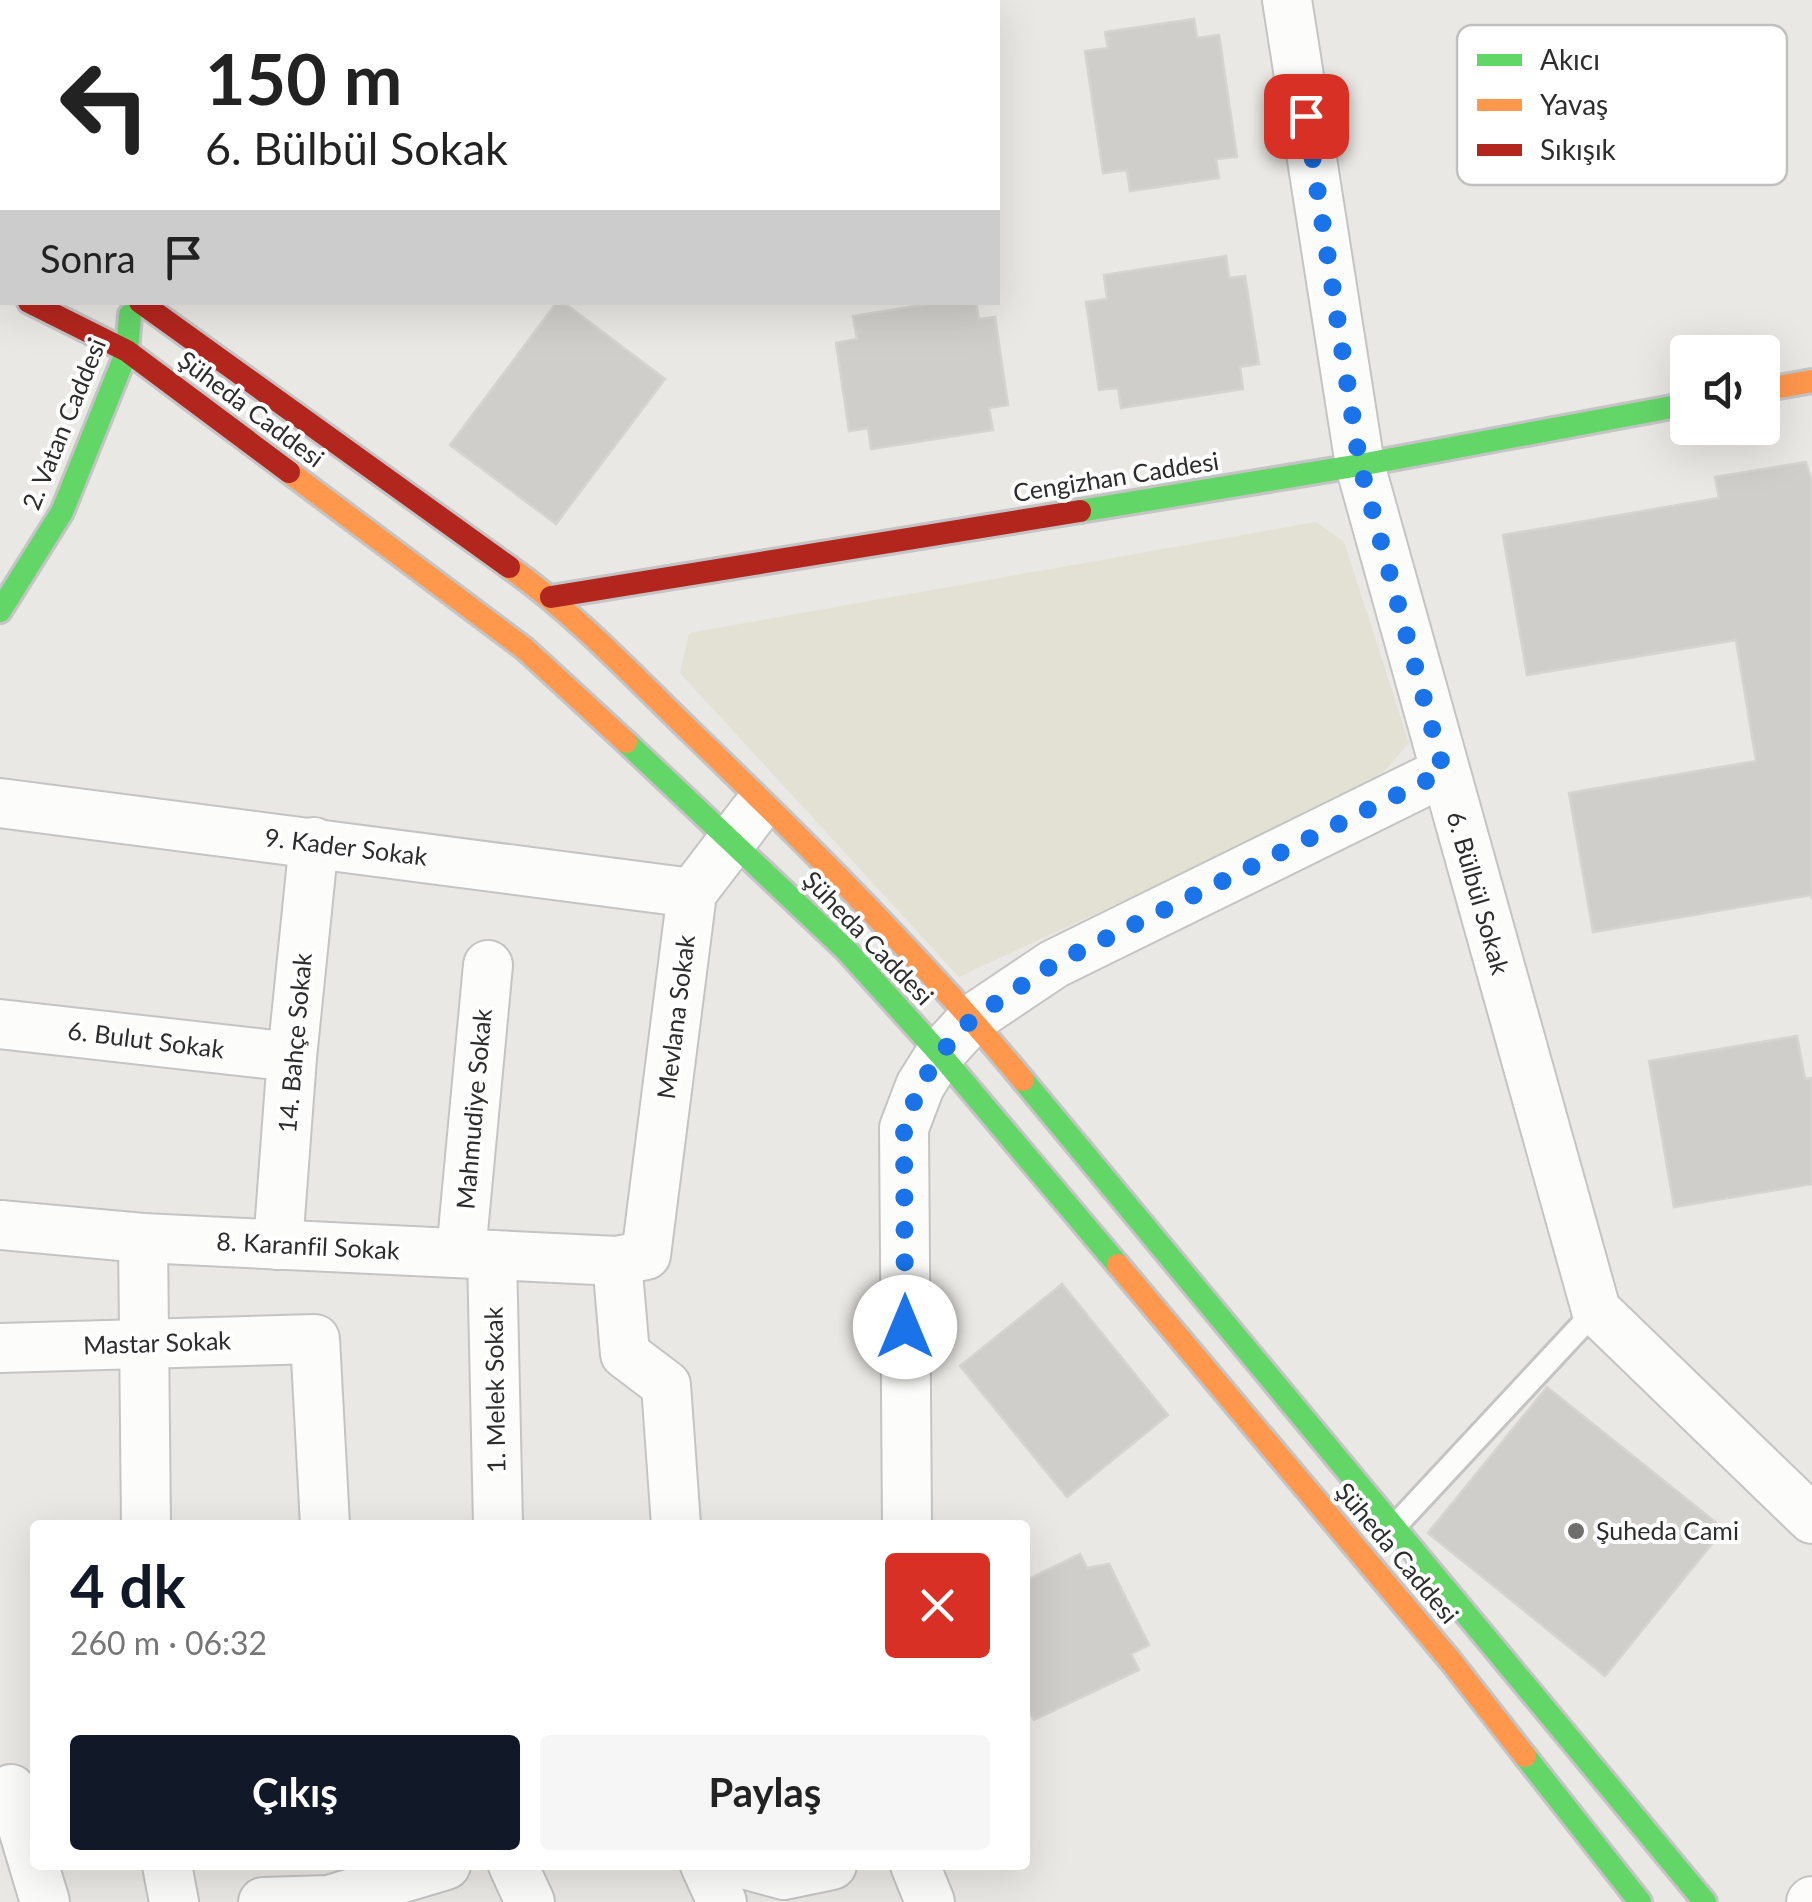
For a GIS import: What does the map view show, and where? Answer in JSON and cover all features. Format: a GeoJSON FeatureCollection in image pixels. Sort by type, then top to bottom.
{"type":"FeatureCollection","features":[{"type":"Feature","properties":{"kind":"main road","name":"Şüheda Caddesi"},"geometry":{"type":"LineString","coordinates":[[35,305],[127,351],[525,648],[846,950],[940,1054],[1450,1660],[1640,1902]]}},
{"type":"Feature","properties":{"kind":"main road","name":"2. Vatan Caddesi"},"geometry":{"type":"LineString","coordinates":[[0,610],[62,512],[127,351],[131,305]]}},
{"type":"Feature","properties":{"kind":"main road","name":"Şüheda Caddesi"},"geometry":{"type":"LineString","coordinates":[[144,305],[551,596],[763,802],[972,1019],[1705,1902]]}},
{"type":"Feature","properties":{"kind":"main road"},"geometry":{"type":"LineString","coordinates":[[1780,387],[1812,381]]}},
{"type":"Feature","properties":{"kind":"main road","name":"Cengizhan Caddesi"},"geometry":{"type":"LineString","coordinates":[[551,596],[1360,465],[1670,407]]}},
{"type":"Feature","properties":{"kind":"street","name":"6. Bülbül Sokak"},"geometry":{"type":"LineString","coordinates":[[1288,0],[1360,465],[1596,1310]]}},
{"type":"Feature","properties":{"kind":"street"},"geometry":{"type":"LineString","coordinates":[[906,1520],[904,1128],[920,1086],[940,1054],[972,1019],[1054,964],[1444,772]]}},
{"type":"Feature","properties":{"kind":"street","name":"Mevlana Sokak"},"geometry":{"type":"LineString","coordinates":[[631,1258],[692,893],[763,802]]}},
{"type":"Feature","properties":{"kind":"street","name":"9. Kader Sokak"},"geometry":{"type":"LineString","coordinates":[[0,803],[692,893]]}},
{"type":"Feature","properties":{"kind":"street","name":"14. Bahçe Sokak"},"geometry":{"type":"LineString","coordinates":[[278,1244],[314,842]]}},
{"type":"Feature","properties":{"kind":"street","name":"Mahmudiye Sokak"},"geometry":{"type":"LineString","coordinates":[[476,1254],[488,965]]}},
{"type":"Feature","properties":{"kind":"street","name":"6. Bulut Sokak"},"geometry":{"type":"LineString","coordinates":[[0,1024],[292,1057]]}},
{"type":"Feature","properties":{"kind":"street","name":"8. Karanfil Sokak"},"geometry":{"type":"LineString","coordinates":[[0,1226],[143,1238],[631,1258]]}},
{"type":"Feature","properties":{"kind":"street"},"geometry":{"type":"LineString","coordinates":[[143,1238],[146,1520]]}},
{"type":"Feature","properties":{"kind":"street","name":"1. Melek Sokak"},"geometry":{"type":"LineString","coordinates":[[476,1254],[498,1520]]}},
{"type":"Feature","properties":{"kind":"street"},"geometry":{"type":"LineString","coordinates":[[631,1258],[625,1354],[666,1385],[676,1520]]}},
{"type":"Feature","properties":{"kind":"street"},"geometry":{"type":"LineString","coordinates":[[1596,1310],[1812,1518]]}},
{"type":"Feature","properties":{"kind":"street","name":"Mastar Sokak"},"geometry":{"type":"LineString","coordinates":[[0,1348],[315,1339],[325,1520]]}},
{"type":"Feature","properties":{"kind":"street"},"geometry":{"type":"LineString","coordinates":[[15,1788],[30,1847]]}},
{"type":"Feature","properties":{"kind":"street"},"geometry":{"type":"LineString","coordinates":[[36,1870],[44,1902]]}},
{"type":"Feature","properties":{"kind":"street"},"geometry":{"type":"LineString","coordinates":[[168,1870],[174,1902]]}},
{"type":"Feature","properties":{"kind":"street"},"geometry":{"type":"LineString","coordinates":[[263,1902],[329,1901],[430,1870]]}},
{"type":"Feature","properties":{"kind":"street"},"geometry":{"type":"LineString","coordinates":[[515,1870],[530,1902]]}},
{"type":"Feature","properties":{"kind":"street"},"geometry":{"type":"LineString","coordinates":[[708,1870],[722,1902]]}},
{"type":"Feature","properties":{"kind":"street"},"geometry":{"type":"LineString","coordinates":[[766,1870],[784,1875],[808,1870]]}},
{"type":"Feature","properties":{"kind":"street"},"geometry":{"type":"LineString","coordinates":[[917,1870],[930,1902]]}},
{"type":"Feature","properties":{"kind":"lane"},"geometry":{"type":"LineString","coordinates":[[1393,1527],[1596,1310]]}},
{"type":"Feature","properties":{"kind":"shaded area"},"geometry":{"type":"Polygon","coordinates":[[[1316,522],[1344,542],[1409,743],[1372,785],[959,977],[680,673],[689,633],[1316,522]]]}},
{"type":"Feature","properties":{"kind":"building"},"geometry":{"type":"Polygon","coordinates":[[[1194,19],[1197,38],[1219,35],[1237,157],[1216,159],[1219,178],[1130,191],[1127,170],[1103,173],[1085,51],[1108,48],[1105,32],[1194,19]]]}},
{"type":"Feature","properties":{"kind":"building"},"geometry":{"type":"Polygon","coordinates":[[[1226,256],[1229,278],[1245,276],[1259,364],[1240,367],[1243,389],[1121,408],[1118,388],[1099,390],[1086,302],[1107,299],[1104,275],[1226,256]]]}},
{"type":"Feature","properties":{"kind":"building"},"geometry":{"type":"Polygon","coordinates":[[[555,305],[567,305],[665,379],[556,524],[450,445],[555,305]]]}},
{"type":"Feature","properties":{"kind":"building"},"geometry":{"type":"Polygon","coordinates":[[[922,305],[977,305],[979,319],[995,317],[1008,405],[989,408],[993,430],[871,449],[868,428],[849,431],[836,343],[857,339],[853,316],[922,305]]]}},
{"type":"Feature","properties":{"kind":"building"},"geometry":{"type":"Polygon","coordinates":[[[1806,462],[1812,482],[1812,899],[1811,895],[1593,932],[1569,793],[1756,761],[1736,640],[1527,675],[1503,535],[1719,498],[1715,477],[1806,462]]]}},
{"type":"Feature","properties":{"kind":"building"},"geometry":{"type":"Polygon","coordinates":[[[1797,1036],[1805,1079],[1812,1078],[1812,1184],[1674,1207],[1649,1061],[1797,1036]]]}},
{"type":"Feature","properties":{"kind":"building"},"geometry":{"type":"Polygon","coordinates":[[[1062,1284],[1168,1415],[1067,1497],[960,1366],[1062,1284]]]}},
{"type":"Feature","properties":{"kind":"building","name":"Şuheda Cami"},"geometry":{"type":"Polygon","coordinates":[[[1547,1387],[1724,1529],[1605,1676],[1428,1533],[1547,1387]]]}},
{"type":"Feature","properties":{"kind":"building"},"geometry":{"type":"Polygon","coordinates":[[[1080,1554],[1087,1568],[1109,1564],[1149,1645],[1131,1654],[1139,1670],[1034,1720],[1030,1713],[1030,1579],[1080,1554]]]}},
{"type":"Feature","properties":{"kind":"traffic: fast"},"geometry":{"type":"LineString","coordinates":[[0,611],[62,512],[127,351],[130,315]]}},
{"type":"Feature","properties":{"kind":"traffic: fast"},"geometry":{"type":"LineString","coordinates":[[1080,511],[1360,465],[1670,407]]}},
{"type":"Feature","properties":{"kind":"traffic: fast"},"geometry":{"type":"LineString","coordinates":[[626,742],[846,950],[940,1054],[1118,1265]]}},
{"type":"Feature","properties":{"kind":"traffic: fast"},"geometry":{"type":"LineString","coordinates":[[1023,1080],[1705,1902]]}},
{"type":"Feature","properties":{"kind":"traffic: fast"},"geometry":{"type":"LineString","coordinates":[[1525,1756],[1640,1902]]}},
{"type":"Feature","properties":{"kind":"traffic: slow"},"geometry":{"type":"LineString","coordinates":[[1780,387],[1812,381]]}},
{"type":"Feature","properties":{"kind":"traffic: slow"},"geometry":{"type":"LineString","coordinates":[[289,472],[525,649],[626,742]]}},
{"type":"Feature","properties":{"kind":"traffic: slow"},"geometry":{"type":"LineString","coordinates":[[509,567],[604,647],[822,860],[905,946],[1023,1080]]}},
{"type":"Feature","properties":{"kind":"traffic: slow"},"geometry":{"type":"LineString","coordinates":[[1118,1265],[1450,1660],[1525,1756]]}},
{"type":"Feature","properties":{"kind":"traffic: jam"},"geometry":{"type":"LineString","coordinates":[[35,305],[127,351],[289,472]]}},
{"type":"Feature","properties":{"kind":"traffic: jam"},"geometry":{"type":"LineString","coordinates":[[144,305],[509,567]]}},
{"type":"Feature","properties":{"kind":"traffic: jam"},"geometry":{"type":"LineString","coordinates":[[551,597],[1080,511]]}},
{"type":"Feature","properties":{"kind":"place","name":"Şuheda Cami"},"geometry":{"type":"Point","coordinates":[1576,1531]}},
{"type":"Feature","properties":{"kind":"route"},"geometry":{"type":"LineString","coordinates":[[905,1327],[904,1128],[920,1086],[940,1054],[972,1019],[1054,964],[1444,772],[1360,465],[1306,116]]}}]}
